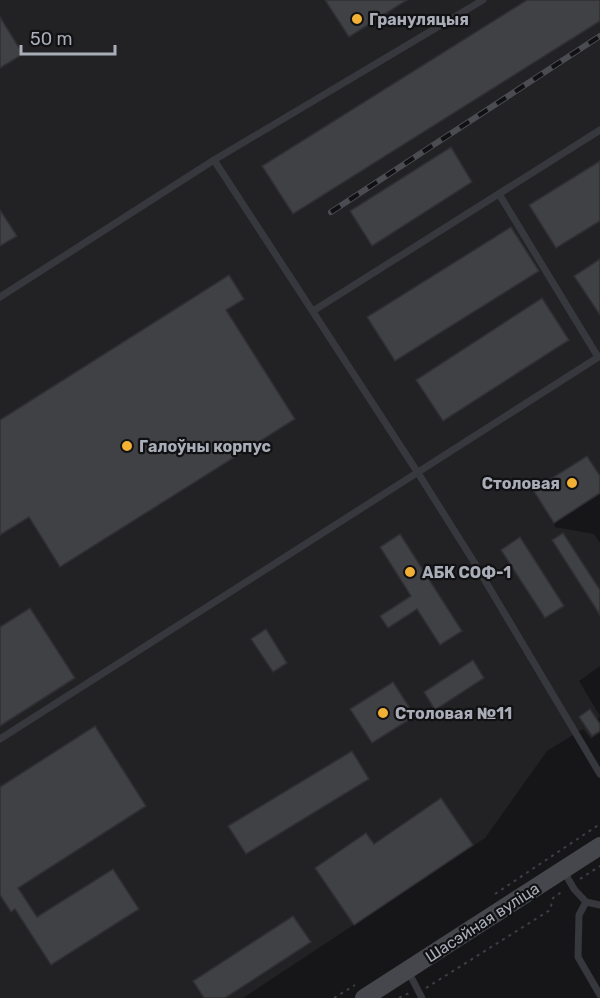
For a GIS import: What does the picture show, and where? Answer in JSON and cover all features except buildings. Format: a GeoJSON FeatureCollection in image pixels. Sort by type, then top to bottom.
{"type":"FeatureCollection","features":[{"type":"Feature","properties":{"kind":"main road","name":"Шасэйная вуліца"},"geometry":{"type":"LineString","coordinates":[[364,998],[407,970],[567,877],[600,846]]}},
{"type":"Feature","properties":{"kind":"lane"},"geometry":{"type":"LineString","coordinates":[[0,297],[214,160],[483,0]]}},
{"type":"Feature","properties":{"kind":"lane"},"geometry":{"type":"LineString","coordinates":[[313,311],[600,130]]}},
{"type":"Feature","properties":{"kind":"lane"},"geometry":{"type":"LineString","coordinates":[[214,160],[474,562],[600,774]]}},
{"type":"Feature","properties":{"kind":"lane"},"geometry":{"type":"LineString","coordinates":[[0,739],[599,357],[499,194]]}},
{"type":"Feature","properties":{"kind":"lane"},"geometry":{"type":"LineString","coordinates":[[567,877],[586,902],[600,905]]}},
{"type":"Feature","properties":{"kind":"lane"},"geometry":{"type":"LineString","coordinates":[[586,902],[579,915],[578,957],[600,995]]}},
{"type":"Feature","properties":{"kind":"lane"},"geometry":{"type":"LineString","coordinates":[[407,970],[422,998]]}},
{"type":"Feature","properties":{"kind":"path"},"geometry":{"type":"LineString","coordinates":[[399,998],[430,987],[550,910],[553,898],[567,877],[600,866]]}},
{"type":"Feature","properties":{"kind":"shaded area"},"geometry":{"type":"Polygon","coordinates":[[[0,0],[600,0],[600,493],[554,523],[555,527],[594,534],[600,543],[600,666],[579,681],[600,716],[598,719],[600,733],[591,739],[583,729],[547,751],[485,838],[243,998],[0,998],[0,0]]]}},
{"type":"Feature","properties":{"kind":"railway"},"geometry":{"type":"LineString","coordinates":[[331,212],[600,36]]}},
{"type":"Feature","properties":{"kind":"place","name":"Грануляцыя"},"geometry":{"type":"Point","coordinates":[357,19]}},
{"type":"Feature","properties":{"kind":"place","name":"Галоўны корпус"},"geometry":{"type":"Point","coordinates":[127,446]}},
{"type":"Feature","properties":{"kind":"place","name":"Столовая"},"geometry":{"type":"Point","coordinates":[572,483]}},
{"type":"Feature","properties":{"kind":"place","name":"АБК СОФ-1"},"geometry":{"type":"Point","coordinates":[410,572]}},
{"type":"Feature","properties":{"kind":"place","name":"Столовая №11"},"geometry":{"type":"Point","coordinates":[383,713]}}]}
